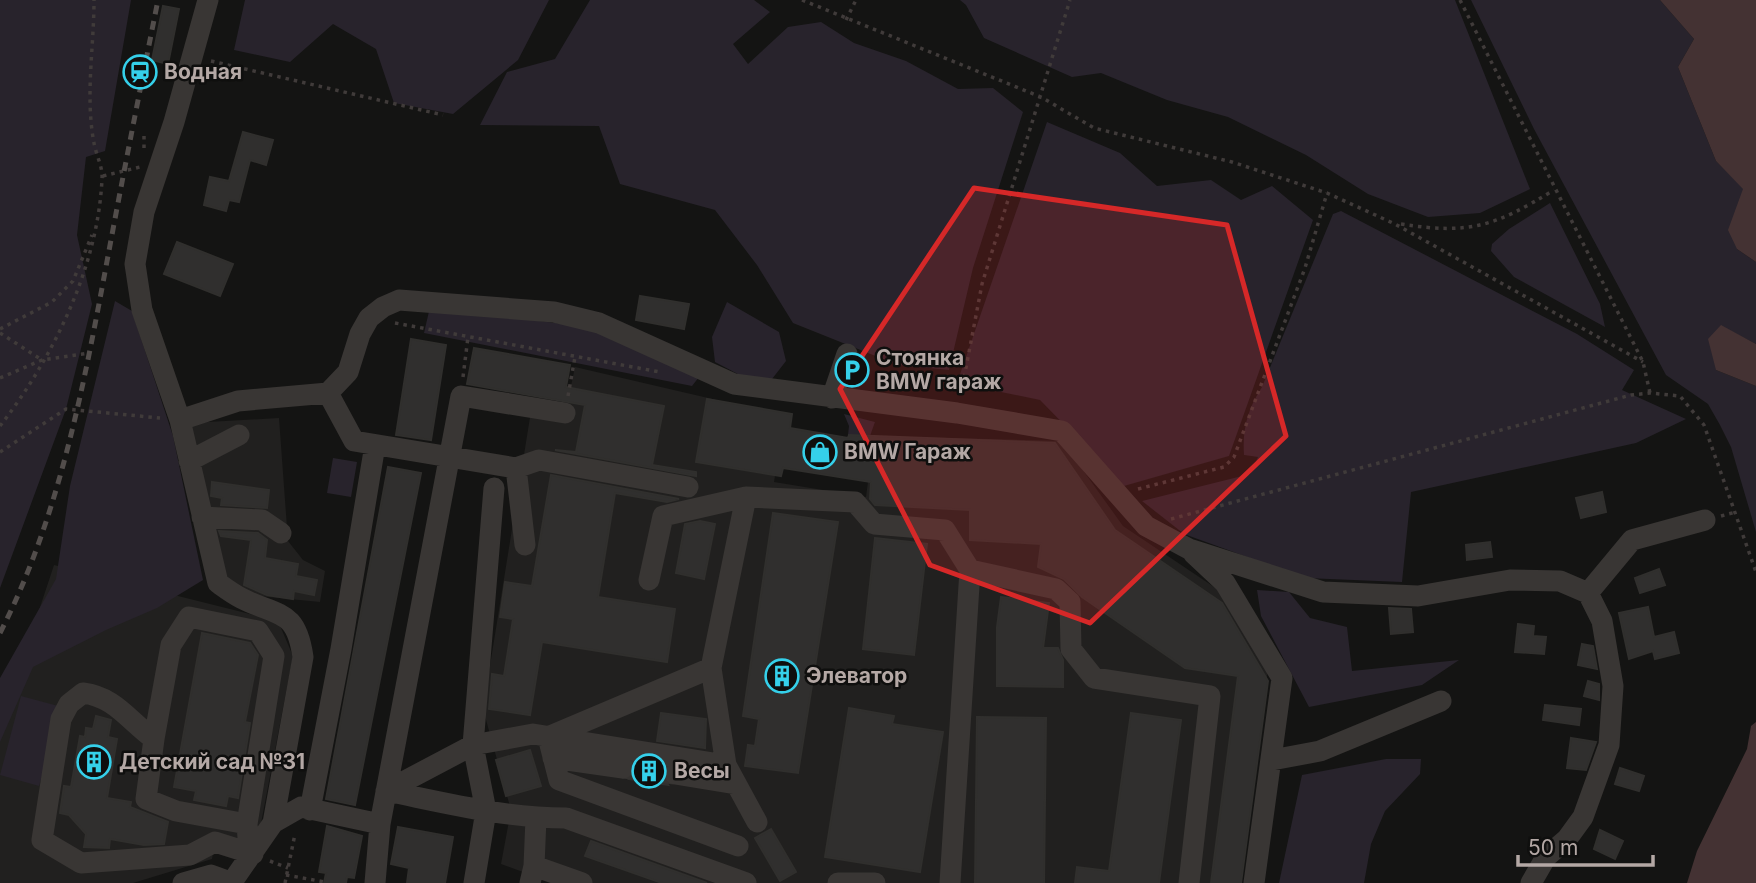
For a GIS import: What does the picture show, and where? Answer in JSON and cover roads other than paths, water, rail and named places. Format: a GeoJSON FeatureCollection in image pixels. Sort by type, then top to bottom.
{"type":"FeatureCollection","features":[{"type":"Feature","properties":{"kind":"street"},"geometry":{"type":"LineString","coordinates":[[183,883],[211,875],[232,883],[273,823],[303,657],[299,633],[285,614],[242,598],[218,583],[180,420],[142,310],[135,264],[144,212],[208,0]]}},
{"type":"Feature","properties":{"kind":"street"},"geometry":{"type":"LineString","coordinates":[[180,420],[238,401],[328,393],[348,372],[360,334],[369,318],[383,307],[399,300],[554,313],[598,323],[734,384],[957,413],[1062,431],[1146,526],[1189,549],[1323,592],[1418,596],[1510,580],[1560,581],[1588,593],[1602,621],[1613,686],[1609,744],[1583,817],[1567,839],[1546,858],[1531,883]]}},
{"type":"Feature","properties":{"kind":"street"},"geometry":{"type":"LineString","coordinates":[[832,398],[847,354]]}},
{"type":"Feature","properties":{"kind":"street"},"geometry":{"type":"LineString","coordinates":[[328,393],[354,441],[516,468],[539,460],[688,486]]}},
{"type":"Feature","properties":{"kind":"street"},"geometry":{"type":"LineString","coordinates":[[375,883],[380,824],[461,396],[565,413]]}},
{"type":"Feature","properties":{"kind":"street"},"geometry":{"type":"LineString","coordinates":[[189,461],[239,435]]}},
{"type":"Feature","properties":{"kind":"street"},"geometry":{"type":"LineString","coordinates":[[305,808],[341,649],[375,445]]}},
{"type":"Feature","properties":{"kind":"street"},"geometry":{"type":"LineString","coordinates":[[516,468],[525,545]]}},
{"type":"Feature","properties":{"kind":"street"},"geometry":{"type":"LineString","coordinates":[[474,883],[486,811],[473,745],[494,488]]}},
{"type":"Feature","properties":{"kind":"street"},"geometry":{"type":"LineString","coordinates":[[746,498],[711,668],[731,774],[757,822]]}},
{"type":"Feature","properties":{"kind":"street"},"geometry":{"type":"LineString","coordinates":[[649,580],[663,516],[746,498],[855,502],[874,524],[945,530],[970,570],[950,883]]}},
{"type":"Feature","properties":{"kind":"street"},"geometry":{"type":"LineString","coordinates":[[202,517],[262,520],[281,533]]}},
{"type":"Feature","properties":{"kind":"street"},"geometry":{"type":"LineString","coordinates":[[1588,593],[1632,540],[1705,520]]}},
{"type":"Feature","properties":{"kind":"street"},"geometry":{"type":"LineString","coordinates":[[1189,549],[1225,583],[1282,678],[1254,883]]}},
{"type":"Feature","properties":{"kind":"street"},"geometry":{"type":"LineString","coordinates":[[970,570],[1056,589],[1070,602],[1071,649],[1094,678],[1210,696],[1189,883]]}},
{"type":"Feature","properties":{"kind":"street"},"geometry":{"type":"LineString","coordinates":[[247,824],[176,811],[146,799],[171,645],[189,617],[258,631],[274,656],[247,824],[253,854]]}},
{"type":"Feature","properties":{"kind":"street"},"geometry":{"type":"LineString","coordinates":[[548,737],[711,668]]}},
{"type":"Feature","properties":{"kind":"street"},"geometry":{"type":"LineString","coordinates":[[154,739],[128,720],[112,701],[100,696],[83,693],[69,704],[61,719],[42,840],[83,873],[190,855],[215,842],[253,854]]}},
{"type":"Feature","properties":{"kind":"street"},"geometry":{"type":"LineString","coordinates":[[1272,760],[1320,751],[1441,701]]}},
{"type":"Feature","properties":{"kind":"street"},"geometry":{"type":"LineString","coordinates":[[386,792],[473,745],[533,734],[731,774]]}},
{"type":"Feature","properties":{"kind":"street"},"geometry":{"type":"LineString","coordinates":[[548,737],[559,780],[738,846]]}},
{"type":"Feature","properties":{"kind":"street"},"geometry":{"type":"LineString","coordinates":[[553,758],[623,768]]}},
{"type":"Feature","properties":{"kind":"street"},"geometry":{"type":"LineString","coordinates":[[675,774],[731,774]]}},
{"type":"Feature","properties":{"kind":"street"},"geometry":{"type":"LineString","coordinates":[[386,792],[486,811],[536,818],[566,818],[746,883]]}},
{"type":"Feature","properties":{"kind":"street"},"geometry":{"type":"LineString","coordinates":[[273,823],[305,808],[380,824]]}},
{"type":"Feature","properties":{"kind":"street"},"geometry":{"type":"LineString","coordinates":[[536,818],[532,874],[582,883]]}},
{"type":"Feature","properties":{"kind":"street"},"geometry":{"type":"LineString","coordinates":[[838,883],[875,883]]}},
{"type":"Feature","properties":{"kind":"tunnel"},"geometry":{"type":"LineString","coordinates":[[623,768],[675,774]]}},
{"type":"Feature","properties":{"kind":"railway"},"geometry":{"type":"LineString","coordinates":[[0,633],[39,543],[68,449],[158,0]]}},
{"type":"Feature","properties":{"kind":"place","name":"Водная"},"geometry":{"type":"Point","coordinates":[140,72]}},
{"type":"Feature","properties":{"kind":"place","name":"Стоянка BMW гараж"},"geometry":{"type":"Point","coordinates":[852,370]}},
{"type":"Feature","properties":{"kind":"place","name":"BMW Гараж"},"geometry":{"type":"Point","coordinates":[820,452]}},
{"type":"Feature","properties":{"kind":"place","name":"Элеватор"},"geometry":{"type":"Point","coordinates":[782,676]}},
{"type":"Feature","properties":{"kind":"place","name":"Детский сад №31"},"geometry":{"type":"Point","coordinates":[94,762]}},
{"type":"Feature","properties":{"kind":"place","name":"Весы"},"geometry":{"type":"Point","coordinates":[649,771]}}]}
